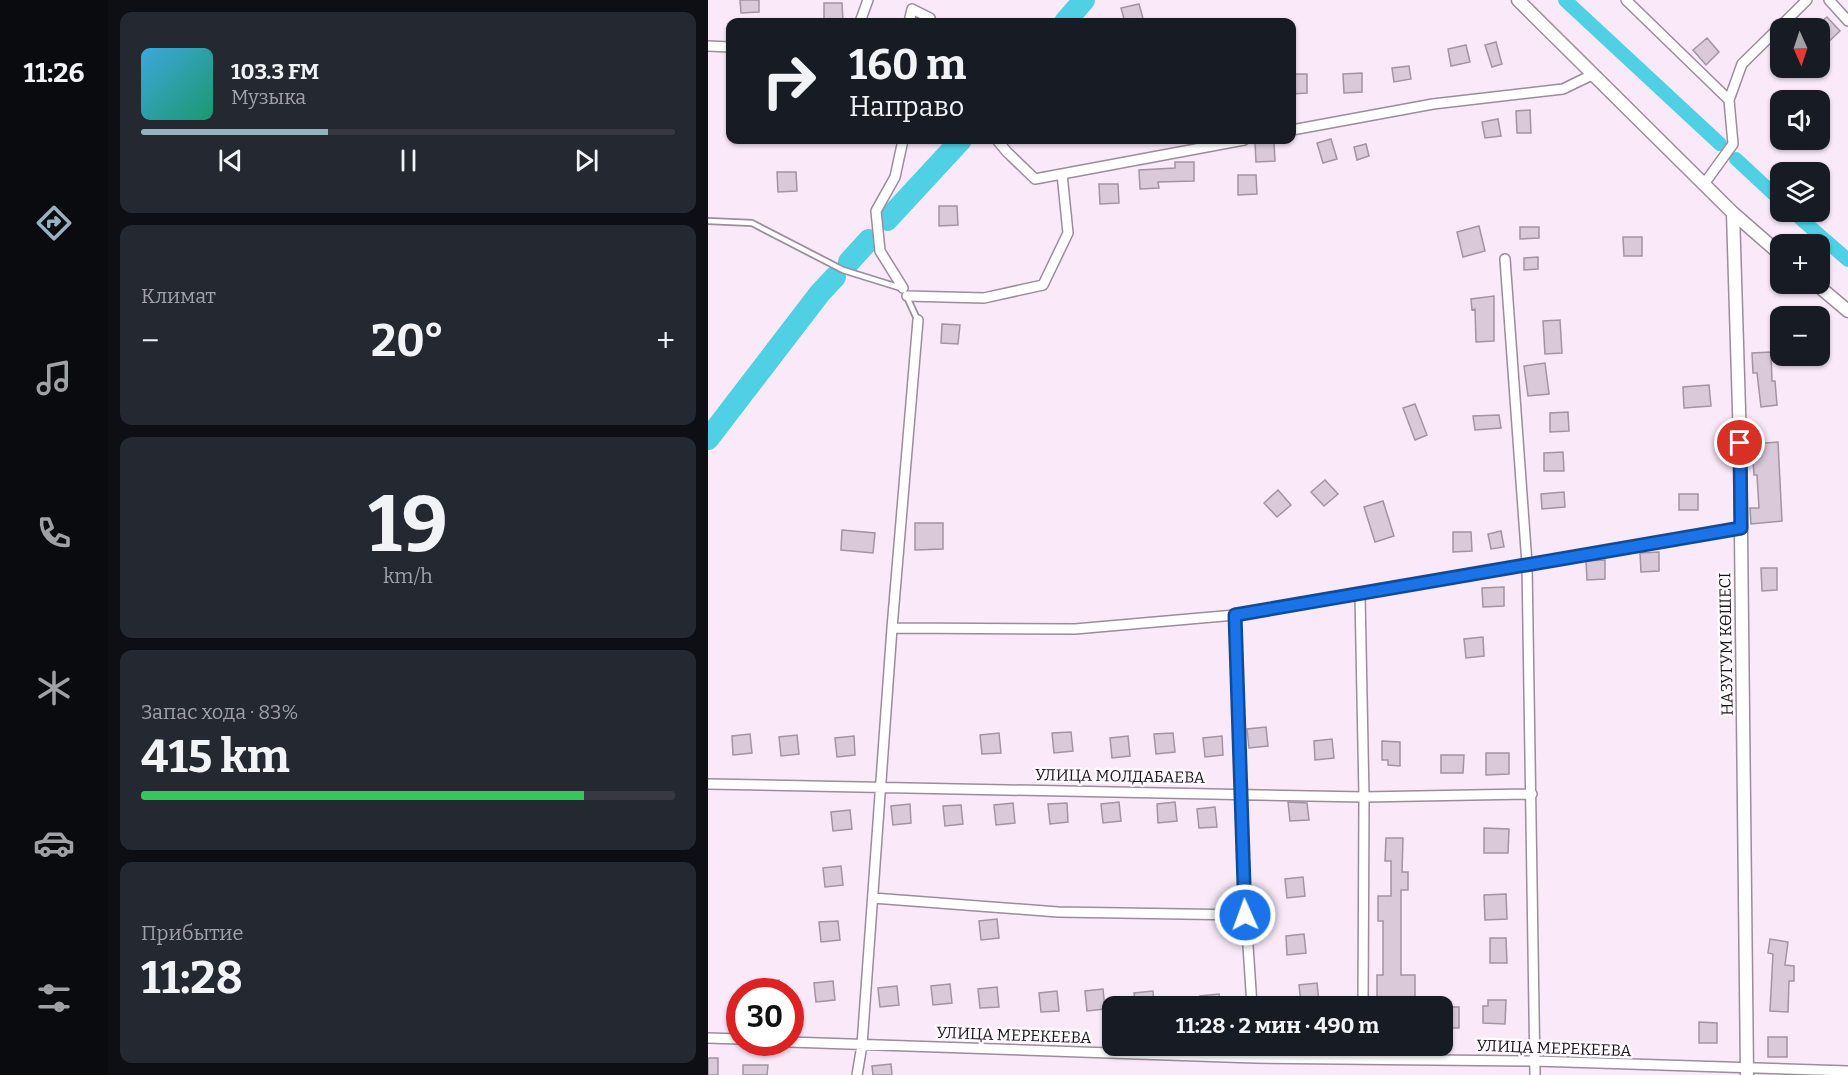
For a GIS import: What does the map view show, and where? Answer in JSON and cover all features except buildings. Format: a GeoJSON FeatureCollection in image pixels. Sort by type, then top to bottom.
{"type":"FeatureCollection","features":[{"type":"Feature","properties":{"kind":"street"},"geometry":{"type":"LineString","coordinates":[[861,18],[868,0]]}},
{"type":"Feature","properties":{"kind":"street"},"geometry":{"type":"LineString","coordinates":[[1518,0],[1733,213],[1770,245]]}},
{"type":"Feature","properties":{"kind":"street"},"geometry":{"type":"LineString","coordinates":[[1626,0],[1729,100]]}},
{"type":"Feature","properties":{"kind":"street"},"geometry":{"type":"LineString","coordinates":[[1704,184],[1733,144],[1729,100],[1742,64],[1807,0]]}},
{"type":"Feature","properties":{"kind":"street"},"geometry":{"type":"LineString","coordinates":[[1829,0],[1848,21]]}},
{"type":"Feature","properties":{"kind":"street"},"geometry":{"type":"LineString","coordinates":[[910,18],[912,9],[930,18]]}},
{"type":"Feature","properties":{"kind":"street"},"geometry":{"type":"LineString","coordinates":[[708,46],[726,47]]}},
{"type":"Feature","properties":{"kind":"street"},"geometry":{"type":"LineString","coordinates":[[1296,129],[1433,104],[1563,89],[1594,74]]}},
{"type":"Feature","properties":{"kind":"street"},"geometry":{"type":"LineString","coordinates":[[902,144],[895,177],[876,211],[880,251],[905,292],[984,298],[1042,285],[1068,233],[1062,174]]}},
{"type":"Feature","properties":{"kind":"street"},"geometry":{"type":"LineString","coordinates":[[1000,144],[1035,179],[1223,144]]}},
{"type":"Feature","properties":{"kind":"street","name":"НАЗУГУМ КӨШЕСІ"},"geometry":{"type":"LineString","coordinates":[[1733,213],[1741,528],[1747,1072]]}},
{"type":"Feature","properties":{"kind":"street"},"geometry":{"type":"LineString","coordinates":[[1505,259],[1527,564],[1535,1075]]}},
{"type":"Feature","properties":{"kind":"street"},"geometry":{"type":"LineString","coordinates":[[1828,294],[1848,311]]}},
{"type":"Feature","properties":{"kind":"street"},"geometry":{"type":"LineString","coordinates":[[857,1075],[862,1045],[892,628],[918,320]]}},
{"type":"Feature","properties":{"kind":"street"},"geometry":{"type":"LineString","coordinates":[[892,628],[1075,629],[1235,615],[1741,528]]}},
{"type":"Feature","properties":{"kind":"street"},"geometry":{"type":"LineString","coordinates":[[1360,595],[1364,797],[1363,996]]}},
{"type":"Feature","properties":{"kind":"street"},"geometry":{"type":"LineString","coordinates":[[1235,615],[1245,915],[1251,996]]}},
{"type":"Feature","properties":{"kind":"street","name":"УЛИЦА МОЛДАБАЕВА"},"geometry":{"type":"LineString","coordinates":[[708,784],[1364,797],[1532,794]]}},
{"type":"Feature","properties":{"kind":"street"},"geometry":{"type":"LineString","coordinates":[[873,898],[1058,912],[1245,915]]}},
{"type":"Feature","properties":{"kind":"street"},"geometry":{"type":"LineString","coordinates":[[708,1038],[726,1039]]}},
{"type":"Feature","properties":{"kind":"street","name":"УЛИЦА МЕРЕКЕЕВА"},"geometry":{"type":"LineString","coordinates":[[804,1043],[1255,1058],[1535,1061],[1747,1072],[1848,1071]]}},
{"type":"Feature","properties":{"kind":"lane"},"geometry":{"type":"LineString","coordinates":[[708,221],[752,223],[843,270],[905,292],[918,320]]}},
{"type":"Feature","properties":{"kind":"waterway"},"geometry":{"type":"LineString","coordinates":[[1068,18],[1084,0]]}},
{"type":"Feature","properties":{"kind":"waterway"},"geometry":{"type":"LineString","coordinates":[[1565,0],[1720,144]]}},
{"type":"Feature","properties":{"kind":"waterway"},"geometry":{"type":"LineString","coordinates":[[887,220],[957,144]]}},
{"type":"Feature","properties":{"kind":"waterway"},"geometry":{"type":"LineString","coordinates":[[1736,159],[1770,191]]}},
{"type":"Feature","properties":{"kind":"waterway"},"geometry":{"type":"LineString","coordinates":[[1804,222],[1848,260]]}},
{"type":"Feature","properties":{"kind":"waterway"},"geometry":{"type":"LineString","coordinates":[[849,262],[869,240]]}},
{"type":"Feature","properties":{"kind":"waterway"},"geometry":{"type":"LineString","coordinates":[[708,439],[820,293],[835,277]]}},
{"type":"Feature","properties":{"kind":"route"},"geometry":{"type":"LineString","coordinates":[[1245,915],[1235,615],[1741,528],[1740,443]]}}]}
